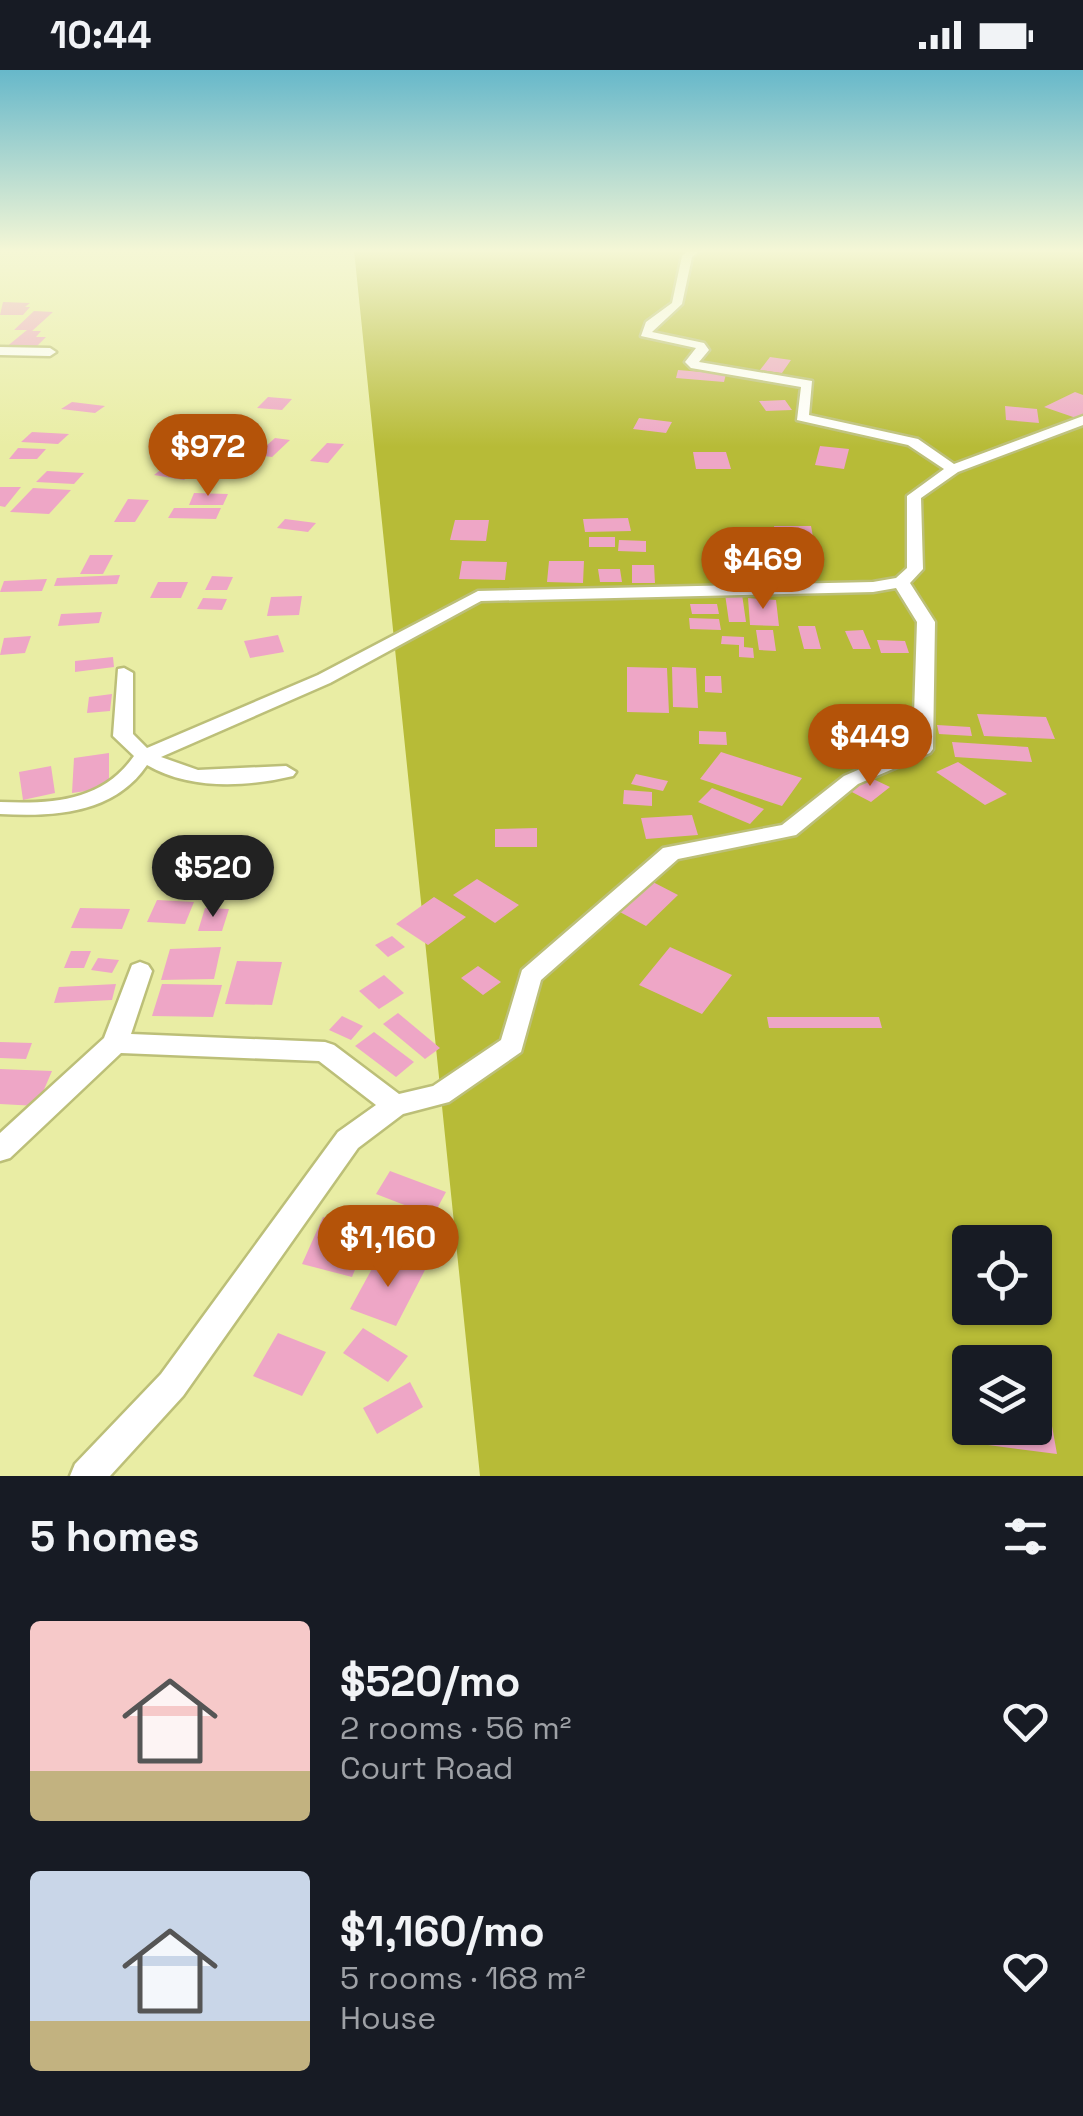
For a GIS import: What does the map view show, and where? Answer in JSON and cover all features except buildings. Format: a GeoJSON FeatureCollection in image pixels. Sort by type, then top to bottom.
{"type":"FeatureCollection","features":[{"type":"Feature","properties":{"kind":"street"},"geometry":{"type":"LineString","coordinates":[[661,316],[645,334],[700,345],[703,350],[692,364],[808,384],[802,417],[913,442],[953,469]]}},
{"type":"Feature","properties":{"kind":"street"},"geometry":{"type":"LineString","coordinates":[[0,351],[50,352]]}},
{"type":"Feature","properties":{"kind":"street"},"geometry":{"type":"LineString","coordinates":[[0,808],[43,810],[111,792],[133,776],[143,757],[324,679],[478,596],[873,587],[901,582],[914,569],[914,496],[953,469],[1083,420]]}},
{"type":"Feature","properties":{"kind":"street"},"geometry":{"type":"LineString","coordinates":[[87,1476],[172,1384],[348,1140],[395,1105],[440,1095],[512,1045],[530,976],[671,854],[789,830],[851,780],[923,750],[926,622],[901,582]]}},
{"type":"Feature","properties":{"kind":"street"},"geometry":{"type":"LineString","coordinates":[[124,672],[124,736],[143,757],[196,779],[286,772]]}},
{"type":"Feature","properties":{"kind":"street"},"geometry":{"type":"LineString","coordinates":[[0,1150],[115,1043],[140,971]]}},
{"type":"Feature","properties":{"kind":"street"},"geometry":{"type":"LineString","coordinates":[[115,1043],[325,1052],[395,1105]]}},
{"type":"Feature","properties":{"kind":"shaded area"},"geometry":{"type":"Polygon","coordinates":[[[361,316],[1083,316],[1083,1476],[480,1476],[361,316]]]}}]}
